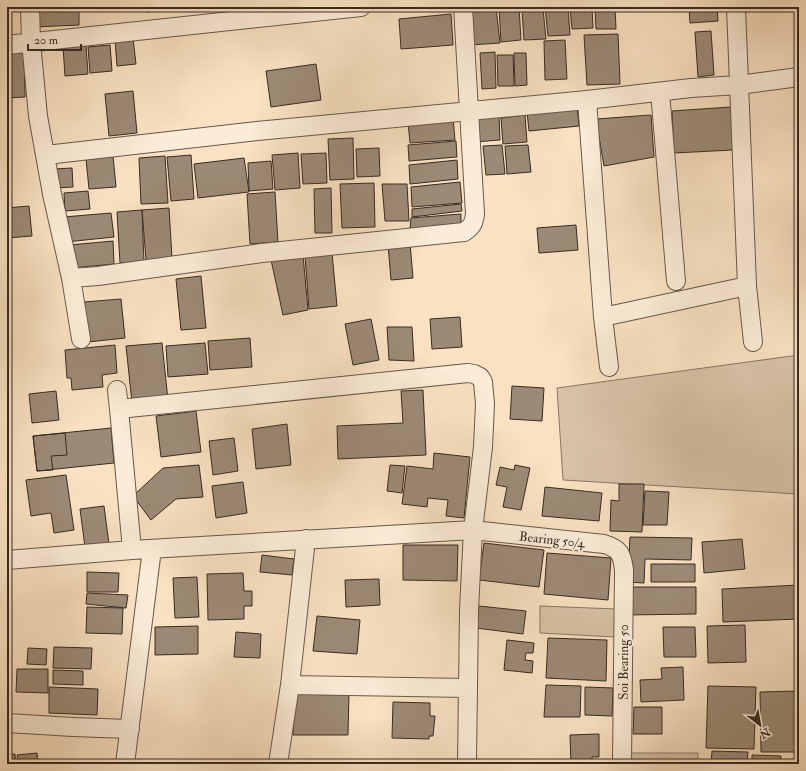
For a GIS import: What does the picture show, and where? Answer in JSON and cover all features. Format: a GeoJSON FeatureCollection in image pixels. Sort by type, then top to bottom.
{"type":"FeatureCollection","features":[{"type":"Feature","properties":{"kind":"street"},"geometry":{"type":"LineString","coordinates":[[30,7],[31,42],[38,116],[52,194],[71,278],[81,339]]}},
{"type":"Feature","properties":{"kind":"street"},"geometry":{"type":"LineString","coordinates":[[7,45],[361,7]]}},
{"type":"Feature","properties":{"kind":"street"},"geometry":{"type":"LineString","coordinates":[[71,278],[98,276],[262,253],[464,232],[470,228],[474,223],[475,214],[463,7]]}},
{"type":"Feature","properties":{"kind":"street"},"geometry":{"type":"LineString","coordinates":[[736,7],[747,286],[753,342]]}},
{"type":"Feature","properties":{"kind":"street"},"geometry":{"type":"LineString","coordinates":[[46,155],[469,110],[739,85],[799,77]]}},
{"type":"Feature","properties":{"kind":"street"},"geometry":{"type":"LineString","coordinates":[[660,92],[676,281]]}},
{"type":"Feature","properties":{"kind":"street"},"geometry":{"type":"LineString","coordinates":[[587,100],[603,317],[609,367]]}},
{"type":"Feature","properties":{"kind":"street"},"geometry":{"type":"LineString","coordinates":[[603,317],[747,286]]}},
{"type":"Feature","properties":{"kind":"street"},"geometry":{"type":"LineString","coordinates":[[119,409],[468,373],[480,377],[483,382],[485,404],[483,447],[473,530],[469,610],[467,764]]}},
{"type":"Feature","properties":{"kind":"street"},"geometry":{"type":"LineString","coordinates":[[117,390],[132,550]]}},
{"type":"Feature","properties":{"kind":"street","name":"Bearing 50/4"},"geometry":{"type":"LineString","coordinates":[[7,560],[132,550],[473,530],[604,544],[615,547],[623,561]]}},
{"type":"Feature","properties":{"kind":"street"},"geometry":{"type":"LineString","coordinates":[[278,764],[290,685],[306,539]]}},
{"type":"Feature","properties":{"kind":"street"},"geometry":{"type":"LineString","coordinates":[[125,764],[152,549]]}},
{"type":"Feature","properties":{"kind":"street","name":"Soi Bearing 50"},"geometry":{"type":"LineString","coordinates":[[622,764],[623,561]]}},
{"type":"Feature","properties":{"kind":"street"},"geometry":{"type":"LineString","coordinates":[[290,685],[467,688]]}},
{"type":"Feature","properties":{"kind":"street"},"geometry":{"type":"LineString","coordinates":[[7,723],[73,727],[130,728]]}},
{"type":"Feature","properties":{"kind":"shaded area"},"geometry":{"type":"Polygon","coordinates":[[[799,355],[799,494],[563,480],[557,388],[799,355]]]}},
{"type":"Feature","properties":{"kind":"shaded area"},"geometry":{"type":"Polygon","coordinates":[[[540,606],[616,609],[615,637],[540,633],[540,606]]]}},
{"type":"Feature","properties":{"kind":"shaded area"},"geometry":{"type":"Polygon","coordinates":[[[629,753],[698,753],[698,764],[629,764],[629,753]]]}},
{"type":"Feature","properties":{"kind":"building"},"geometry":{"type":"Polygon","coordinates":[[[35,7],[79,7],[79,25],[35,27],[35,7]]]}},
{"type":"Feature","properties":{"kind":"building"},"geometry":{"type":"Polygon","coordinates":[[[146,7],[172,7],[172,9],[147,12],[146,7]]]}},
{"type":"Feature","properties":{"kind":"building"},"geometry":{"type":"Polygon","coordinates":[[[468,7],[496,7],[500,43],[471,45],[468,7]]]}},
{"type":"Feature","properties":{"kind":"building"},"geometry":{"type":"Polygon","coordinates":[[[499,7],[519,7],[521,40],[501,42],[499,7]]]}},
{"type":"Feature","properties":{"kind":"building"},"geometry":{"type":"Polygon","coordinates":[[[545,7],[568,7],[570,35],[548,36],[545,7]]]}},
{"type":"Feature","properties":{"kind":"building"},"geometry":{"type":"Polygon","coordinates":[[[570,7],[592,7],[593,28],[572,29],[570,7]]]}},
{"type":"Feature","properties":{"kind":"building"},"geometry":{"type":"Polygon","coordinates":[[[595,7],[615,7],[616,29],[596,29],[595,7]]]}},
{"type":"Feature","properties":{"kind":"building"},"geometry":{"type":"Polygon","coordinates":[[[689,7],[717,7],[718,21],[690,23],[689,7]]]}},
{"type":"Feature","properties":{"kind":"building"},"geometry":{"type":"Polygon","coordinates":[[[543,9],[546,39],[524,40],[522,11],[543,9]]]}},
{"type":"Feature","properties":{"kind":"building"},"geometry":{"type":"Polygon","coordinates":[[[451,14],[453,45],[401,49],[399,19],[451,14]]]}},
{"type":"Feature","properties":{"kind":"building"},"geometry":{"type":"Polygon","coordinates":[[[711,31],[714,75],[698,77],[695,32],[711,31]]]}},
{"type":"Feature","properties":{"kind":"building"},"geometry":{"type":"Polygon","coordinates":[[[618,34],[620,84],[587,85],[584,35],[618,34]]]}},
{"type":"Feature","properties":{"kind":"building"},"geometry":{"type":"Polygon","coordinates":[[[133,38],[136,64],[117,66],[115,40],[133,38]]]}},
{"type":"Feature","properties":{"kind":"building"},"geometry":{"type":"Polygon","coordinates":[[[565,40],[567,79],[545,80],[544,41],[565,40]]]}},
{"type":"Feature","properties":{"kind":"building"},"geometry":{"type":"Polygon","coordinates":[[[110,45],[112,71],[90,73],[88,47],[110,45]]]}},
{"type":"Feature","properties":{"kind":"building"},"geometry":{"type":"Polygon","coordinates":[[[86,46],[88,74],[65,76],[63,47],[86,46]]]}},
{"type":"Feature","properties":{"kind":"building"},"geometry":{"type":"Polygon","coordinates":[[[7,51],[24,51],[25,97],[7,98],[7,51]]]}},
{"type":"Feature","properties":{"kind":"building"},"geometry":{"type":"Polygon","coordinates":[[[495,52],[496,88],[482,89],[480,53],[495,52]]]}},
{"type":"Feature","properties":{"kind":"building"},"geometry":{"type":"Polygon","coordinates":[[[514,53],[526,53],[527,85],[515,86],[514,53]]]}},
{"type":"Feature","properties":{"kind":"building"},"geometry":{"type":"Polygon","coordinates":[[[497,55],[513,55],[514,86],[498,86],[497,55]]]}},
{"type":"Feature","properties":{"kind":"building"},"geometry":{"type":"Polygon","coordinates":[[[316,64],[321,100],[271,107],[266,71],[316,64]]]}},
{"type":"Feature","properties":{"kind":"building"},"geometry":{"type":"Polygon","coordinates":[[[133,91],[137,133],[109,136],[105,94],[133,91]]]}},
{"type":"Feature","properties":{"kind":"building"},"geometry":{"type":"Polygon","coordinates":[[[577,107],[579,126],[529,131],[527,112],[577,107]]]}},
{"type":"Feature","properties":{"kind":"building"},"geometry":{"type":"Polygon","coordinates":[[[731,107],[733,150],[674,153],[672,111],[731,107]]]}},
{"type":"Feature","properties":{"kind":"building"},"geometry":{"type":"Polygon","coordinates":[[[499,114],[500,140],[474,142],[472,116],[499,114]]]}},
{"type":"Feature","properties":{"kind":"building"},"geometry":{"type":"Polygon","coordinates":[[[525,115],[527,142],[503,144],[501,118],[525,115]]]}},
{"type":"Feature","properties":{"kind":"building"},"geometry":{"type":"Polygon","coordinates":[[[651,115],[654,157],[604,166],[596,119],[651,115]]]}},
{"type":"Feature","properties":{"kind":"building"},"geometry":{"type":"Polygon","coordinates":[[[453,118],[455,140],[410,143],[408,122],[453,118]]]}},
{"type":"Feature","properties":{"kind":"building"},"geometry":{"type":"Polygon","coordinates":[[[353,138],[354,179],[330,180],[328,139],[353,138]]]}},
{"type":"Feature","properties":{"kind":"building"},"geometry":{"type":"Polygon","coordinates":[[[456,141],[457,157],[409,161],[408,145],[456,141]]]}},
{"type":"Feature","properties":{"kind":"building"},"geometry":{"type":"Polygon","coordinates":[[[502,145],[505,174],[486,175],[483,146],[502,145]]]}},
{"type":"Feature","properties":{"kind":"building"},"geometry":{"type":"Polygon","coordinates":[[[528,145],[531,172],[507,174],[505,146],[528,145]]]}},
{"type":"Feature","properties":{"kind":"building"},"geometry":{"type":"Polygon","coordinates":[[[379,148],[380,176],[357,177],[356,149],[379,148]]]}},
{"type":"Feature","properties":{"kind":"building"},"geometry":{"type":"Polygon","coordinates":[[[298,153],[300,188],[275,190],[272,155],[298,153]]]}},
{"type":"Feature","properties":{"kind":"building"},"geometry":{"type":"Polygon","coordinates":[[[326,153],[327,183],[303,184],[301,154],[326,153]]]}},
{"type":"Feature","properties":{"kind":"building"},"geometry":{"type":"Polygon","coordinates":[[[191,155],[194,199],[171,201],[167,157],[191,155]]]}},
{"type":"Feature","properties":{"kind":"building"},"geometry":{"type":"Polygon","coordinates":[[[113,156],[116,187],[89,189],[86,159],[113,156]]]}},
{"type":"Feature","properties":{"kind":"building"},"geometry":{"type":"Polygon","coordinates":[[[165,156],[168,203],[141,204],[139,158],[165,156]]]}},
{"type":"Feature","properties":{"kind":"building"},"geometry":{"type":"Polygon","coordinates":[[[244,158],[249,192],[198,198],[194,164],[244,158]]]}},
{"type":"Feature","properties":{"kind":"building"},"geometry":{"type":"Polygon","coordinates":[[[457,160],[458,179],[410,184],[409,165],[457,160]]]}},
{"type":"Feature","properties":{"kind":"building"},"geometry":{"type":"Polygon","coordinates":[[[271,161],[273,189],[249,191],[248,163],[271,161]]]}},
{"type":"Feature","properties":{"kind":"building"},"geometry":{"type":"Polygon","coordinates":[[[72,168],[73,187],[55,188],[54,169],[72,168]]]}},
{"type":"Feature","properties":{"kind":"building"},"geometry":{"type":"Polygon","coordinates":[[[460,182],[462,203],[412,207],[411,187],[460,182]]]}},
{"type":"Feature","properties":{"kind":"building"},"geometry":{"type":"Polygon","coordinates":[[[374,183],[375,227],[342,228],[340,184],[374,183]]]}},
{"type":"Feature","properties":{"kind":"building"},"geometry":{"type":"Polygon","coordinates":[[[382,184],[407,184],[409,221],[385,221],[382,184]]]}},
{"type":"Feature","properties":{"kind":"building"},"geometry":{"type":"Polygon","coordinates":[[[331,188],[332,233],[315,233],[314,189],[331,188]]]}},
{"type":"Feature","properties":{"kind":"building"},"geometry":{"type":"Polygon","coordinates":[[[88,191],[90,209],[65,211],[64,193],[88,191]]]}},
{"type":"Feature","properties":{"kind":"building"},"geometry":{"type":"Polygon","coordinates":[[[275,192],[278,242],[250,244],[247,194],[275,192]]]}},
{"type":"Feature","properties":{"kind":"building"},"geometry":{"type":"Polygon","coordinates":[[[461,204],[462,211],[412,217],[412,209],[461,204]]]}},
{"type":"Feature","properties":{"kind":"building"},"geometry":{"type":"Polygon","coordinates":[[[29,206],[32,236],[7,238],[7,208],[29,206]]]}},
{"type":"Feature","properties":{"kind":"building"},"geometry":{"type":"Polygon","coordinates":[[[169,208],[172,258],[146,260],[142,210],[169,208]]]}},
{"type":"Feature","properties":{"kind":"building"},"geometry":{"type":"Polygon","coordinates":[[[142,210],[144,262],[120,263],[117,212],[142,210]]]}},
{"type":"Feature","properties":{"kind":"building"},"geometry":{"type":"Polygon","coordinates":[[[111,213],[114,237],[66,242],[64,217],[111,213]]]}},
{"type":"Feature","properties":{"kind":"building"},"geometry":{"type":"Polygon","coordinates":[[[461,214],[461,225],[410,229],[411,218],[461,214]]]}},
{"type":"Feature","properties":{"kind":"building"},"geometry":{"type":"Polygon","coordinates":[[[576,225],[578,250],[539,253],[537,228],[576,225]]]}},
{"type":"Feature","properties":{"kind":"building"},"geometry":{"type":"Polygon","coordinates":[[[113,241],[114,264],[72,268],[69,245],[113,241]]]}},
{"type":"Feature","properties":{"kind":"building"},"geometry":{"type":"Polygon","coordinates":[[[410,243],[413,278],[391,280],[388,245],[410,243]]]}},
{"type":"Feature","properties":{"kind":"building"},"geometry":{"type":"Polygon","coordinates":[[[332,253],[337,306],[309,309],[305,256],[332,253]]]}},
{"type":"Feature","properties":{"kind":"building"},"geometry":{"type":"Polygon","coordinates":[[[303,255],[308,310],[283,315],[271,260],[303,255]]]}},
{"type":"Feature","properties":{"kind":"building"},"geometry":{"type":"Polygon","coordinates":[[[201,276],[206,328],[181,330],[176,279],[201,276]]]}},
{"type":"Feature","properties":{"kind":"building"},"geometry":{"type":"Polygon","coordinates":[[[121,299],[125,338],[88,342],[84,302],[121,299]]]}},
{"type":"Feature","properties":{"kind":"building"},"geometry":{"type":"Polygon","coordinates":[[[460,317],[462,347],[432,349],[430,319],[460,317]]]}},
{"type":"Feature","properties":{"kind":"building"},"geometry":{"type":"Polygon","coordinates":[[[371,319],[379,360],[353,365],[345,324],[371,319]]]}},
{"type":"Feature","properties":{"kind":"building"},"geometry":{"type":"Polygon","coordinates":[[[387,327],[412,327],[414,361],[389,360],[387,327]]]}},
{"type":"Feature","properties":{"kind":"building"},"geometry":{"type":"Polygon","coordinates":[[[250,338],[252,367],[210,370],[208,341],[250,338]]]}},
{"type":"Feature","properties":{"kind":"building"},"geometry":{"type":"Polygon","coordinates":[[[162,343],[168,400],[132,403],[126,346],[162,343]]]}},
{"type":"Feature","properties":{"kind":"building"},"geometry":{"type":"Polygon","coordinates":[[[205,343],[208,374],[168,377],[166,346],[205,343]]]}},
{"type":"Feature","properties":{"kind":"building"},"geometry":{"type":"Polygon","coordinates":[[[115,345],[117,373],[102,375],[103,387],[72,390],[71,378],[67,378],[65,350],[115,345]]]}},
{"type":"Feature","properties":{"kind":"building"},"geometry":{"type":"Polygon","coordinates":[[[512,386],[544,388],[542,421],[510,419],[512,386]]]}},
{"type":"Feature","properties":{"kind":"building"},"geometry":{"type":"Polygon","coordinates":[[[423,390],[426,455],[338,459],[337,426],[403,423],[401,391],[423,390]]]}},
{"type":"Feature","properties":{"kind":"building"},"geometry":{"type":"Polygon","coordinates":[[[56,391],[59,420],[32,423],[29,394],[56,391]]]}},
{"type":"Feature","properties":{"kind":"building"},"geometry":{"type":"Polygon","coordinates":[[[196,411],[201,452],[161,457],[156,416],[196,411]]]}},
{"type":"Feature","properties":{"kind":"building"},"geometry":{"type":"Polygon","coordinates":[[[287,424],[291,465],[256,469],[252,429],[287,424]]]}},
{"type":"Feature","properties":{"kind":"building"},"geometry":{"type":"Polygon","coordinates":[[[111,428],[114,463],[37,471],[33,436],[111,428]]]}},
{"type":"Feature","properties":{"kind":"building"},"geometry":{"type":"Polygon","coordinates":[[[65,433],[67,455],[51,456],[53,470],[37,471],[33,436],[65,433]]]}},
{"type":"Feature","properties":{"kind":"building"},"geometry":{"type":"Polygon","coordinates":[[[234,438],[238,471],[213,475],[209,441],[234,438]]]}},
{"type":"Feature","properties":{"kind":"building"},"geometry":{"type":"Polygon","coordinates":[[[434,453],[470,457],[464,518],[446,516],[448,500],[428,498],[427,507],[402,504],[407,466],[433,469],[434,453]]]}},
{"type":"Feature","properties":{"kind":"building"},"geometry":{"type":"Polygon","coordinates":[[[199,465],[203,497],[176,499],[151,520],[133,496],[163,468],[199,465]]]}},
{"type":"Feature","properties":{"kind":"building"},"geometry":{"type":"Polygon","coordinates":[[[390,465],[405,466],[402,493],[387,491],[390,465]]]}},
{"type":"Feature","properties":{"kind":"building"},"geometry":{"type":"Polygon","coordinates":[[[515,465],[530,468],[521,510],[503,507],[507,487],[496,485],[500,467],[514,470],[515,465]]]}},
{"type":"Feature","properties":{"kind":"building"},"geometry":{"type":"Polygon","coordinates":[[[66,475],[74,530],[54,533],[51,513],[31,516],[26,480],[66,475]]]}},
{"type":"Feature","properties":{"kind":"building"},"geometry":{"type":"Polygon","coordinates":[[[243,482],[247,513],[216,518],[212,486],[243,482]]]}},
{"type":"Feature","properties":{"kind":"building"},"geometry":{"type":"Polygon","coordinates":[[[619,484],[644,484],[642,532],[610,531],[611,500],[619,501],[619,484]]]}},
{"type":"Feature","properties":{"kind":"building"},"geometry":{"type":"Polygon","coordinates":[[[545,487],[602,493],[599,521],[542,516],[545,487]]]}},
{"type":"Feature","properties":{"kind":"building"},"geometry":{"type":"Polygon","coordinates":[[[645,491],[669,492],[667,525],[643,525],[645,491]]]}},
{"type":"Feature","properties":{"kind":"building"},"geometry":{"type":"Polygon","coordinates":[[[104,506],[109,544],[85,547],[80,509],[104,506]]]}},
{"type":"Feature","properties":{"kind":"building"},"geometry":{"type":"Polygon","coordinates":[[[630,537],[692,538],[691,560],[645,559],[644,583],[628,582],[630,537]]]}},
{"type":"Feature","properties":{"kind":"building"},"geometry":{"type":"Polygon","coordinates":[[[742,539],[745,569],[704,573],[702,542],[742,539]]]}},
{"type":"Feature","properties":{"kind":"building"},"geometry":{"type":"Polygon","coordinates":[[[484,543],[544,550],[539,587],[479,580],[484,543]]]}},
{"type":"Feature","properties":{"kind":"building"},"geometry":{"type":"Polygon","coordinates":[[[403,545],[458,545],[457,581],[403,580],[403,545]]]}},
{"type":"Feature","properties":{"kind":"building"},"geometry":{"type":"Polygon","coordinates":[[[547,553],[611,558],[608,600],[544,594],[547,553]]]}},
{"type":"Feature","properties":{"kind":"building"},"geometry":{"type":"Polygon","coordinates":[[[262,555],[294,559],[292,575],[260,572],[262,555]]]}},
{"type":"Feature","properties":{"kind":"building"},"geometry":{"type":"Polygon","coordinates":[[[651,564],[695,564],[695,582],[651,582],[651,564]]]}},
{"type":"Feature","properties":{"kind":"building"},"geometry":{"type":"Polygon","coordinates":[[[87,572],[119,573],[118,592],[87,592],[87,572]]]}},
{"type":"Feature","properties":{"kind":"building"},"geometry":{"type":"Polygon","coordinates":[[[243,573],[244,591],[252,591],[252,606],[244,606],[244,619],[208,620],[207,574],[243,573]]]}},
{"type":"Feature","properties":{"kind":"building"},"geometry":{"type":"Polygon","coordinates":[[[197,577],[199,617],[175,618],[173,578],[197,577]]]}},
{"type":"Feature","properties":{"kind":"building"},"geometry":{"type":"Polygon","coordinates":[[[379,579],[380,605],[346,607],[345,580],[379,579]]]}},
{"type":"Feature","properties":{"kind":"building"},"geometry":{"type":"Polygon","coordinates":[[[799,585],[799,619],[723,622],[722,589],[799,585]]]}},
{"type":"Feature","properties":{"kind":"building"},"geometry":{"type":"Polygon","coordinates":[[[628,587],[696,587],[696,614],[628,615],[628,587]]]}},
{"type":"Feature","properties":{"kind":"building"},"geometry":{"type":"Polygon","coordinates":[[[87,593],[128,595],[126,608],[86,604],[87,593]]]}},
{"type":"Feature","properties":{"kind":"building"},"geometry":{"type":"Polygon","coordinates":[[[479,606],[526,611],[523,634],[476,628],[479,606]]]}},
{"type":"Feature","properties":{"kind":"building"},"geometry":{"type":"Polygon","coordinates":[[[87,607],[123,608],[122,634],[86,633],[87,607]]]}},
{"type":"Feature","properties":{"kind":"building"},"geometry":{"type":"Polygon","coordinates":[[[317,616],[360,620],[357,654],[313,651],[317,616]]]}},
{"type":"Feature","properties":{"kind":"building"},"geometry":{"type":"Polygon","coordinates":[[[745,625],[746,662],[708,663],[707,626],[745,625]]]}},
{"type":"Feature","properties":{"kind":"building"},"geometry":{"type":"Polygon","coordinates":[[[198,626],[198,654],[155,655],[155,627],[198,626]]]}},
{"type":"Feature","properties":{"kind":"building"},"geometry":{"type":"Polygon","coordinates":[[[663,627],[695,627],[696,657],[664,657],[663,627]]]}},
{"type":"Feature","properties":{"kind":"building"},"geometry":{"type":"Polygon","coordinates":[[[236,632],[261,634],[260,658],[234,657],[236,632]]]}},
{"type":"Feature","properties":{"kind":"building"},"geometry":{"type":"Polygon","coordinates":[[[548,638],[607,640],[606,681],[546,678],[548,638]]]}},
{"type":"Feature","properties":{"kind":"building"},"geometry":{"type":"Polygon","coordinates":[[[507,640],[534,643],[533,653],[526,653],[525,660],[533,661],[532,673],[504,670],[507,640]]]}},
{"type":"Feature","properties":{"kind":"building"},"geometry":{"type":"Polygon","coordinates":[[[54,647],[92,648],[91,669],[53,668],[54,647]]]}},
{"type":"Feature","properties":{"kind":"building"},"geometry":{"type":"Polygon","coordinates":[[[28,648],[47,649],[46,665],[27,664],[28,648]]]}},
{"type":"Feature","properties":{"kind":"building"},"geometry":{"type":"Polygon","coordinates":[[[683,667],[684,700],[641,702],[640,680],[662,679],[661,668],[683,667]]]}},
{"type":"Feature","properties":{"kind":"building"},"geometry":{"type":"Polygon","coordinates":[[[17,669],[48,669],[48,693],[16,692],[17,669]]]}},
{"type":"Feature","properties":{"kind":"building"},"geometry":{"type":"Polygon","coordinates":[[[53,670],[83,671],[83,685],[53,684],[53,670]]]}},
{"type":"Feature","properties":{"kind":"building"},"geometry":{"type":"Polygon","coordinates":[[[546,685],[581,686],[580,717],[544,717],[546,685]]]}},
{"type":"Feature","properties":{"kind":"building"},"geometry":{"type":"Polygon","coordinates":[[[708,686],[756,687],[754,749],[706,748],[708,686]]]}},
{"type":"Feature","properties":{"kind":"building"},"geometry":{"type":"Polygon","coordinates":[[[49,687],[98,689],[97,715],[49,713],[49,687]]]}},
{"type":"Feature","properties":{"kind":"building"},"geometry":{"type":"Polygon","coordinates":[[[585,687],[613,688],[612,716],[585,715],[585,687]]]}},
{"type":"Feature","properties":{"kind":"building"},"geometry":{"type":"Polygon","coordinates":[[[799,691],[799,752],[761,752],[760,692],[799,691]]]}},
{"type":"Feature","properties":{"kind":"building"},"geometry":{"type":"Polygon","coordinates":[[[294,692],[349,693],[348,735],[293,735],[294,692]]]}},
{"type":"Feature","properties":{"kind":"building"},"geometry":{"type":"Polygon","coordinates":[[[393,702],[430,703],[430,716],[435,716],[433,736],[429,736],[429,739],[392,738],[393,702]]]}},
{"type":"Feature","properties":{"kind":"building"},"geometry":{"type":"Polygon","coordinates":[[[634,707],[662,707],[662,734],[633,734],[634,707]]]}},
{"type":"Feature","properties":{"kind":"building"},"geometry":{"type":"Polygon","coordinates":[[[599,734],[599,757],[592,757],[592,764],[571,764],[570,735],[599,734]]]}},
{"type":"Feature","properties":{"kind":"building"},"geometry":{"type":"Polygon","coordinates":[[[712,751],[748,752],[747,764],[711,764],[712,751]]]}},
{"type":"Feature","properties":{"kind":"building"},"geometry":{"type":"Polygon","coordinates":[[[37,753],[38,764],[18,764],[17,755],[37,753]]]}},
{"type":"Feature","properties":{"kind":"building"},"geometry":{"type":"Polygon","coordinates":[[[15,754],[16,764],[7,764],[7,755],[15,754]]]}},
{"type":"Feature","properties":{"kind":"building"},"geometry":{"type":"Polygon","coordinates":[[[752,755],[781,756],[781,764],[752,764],[752,755]]]}}]}
